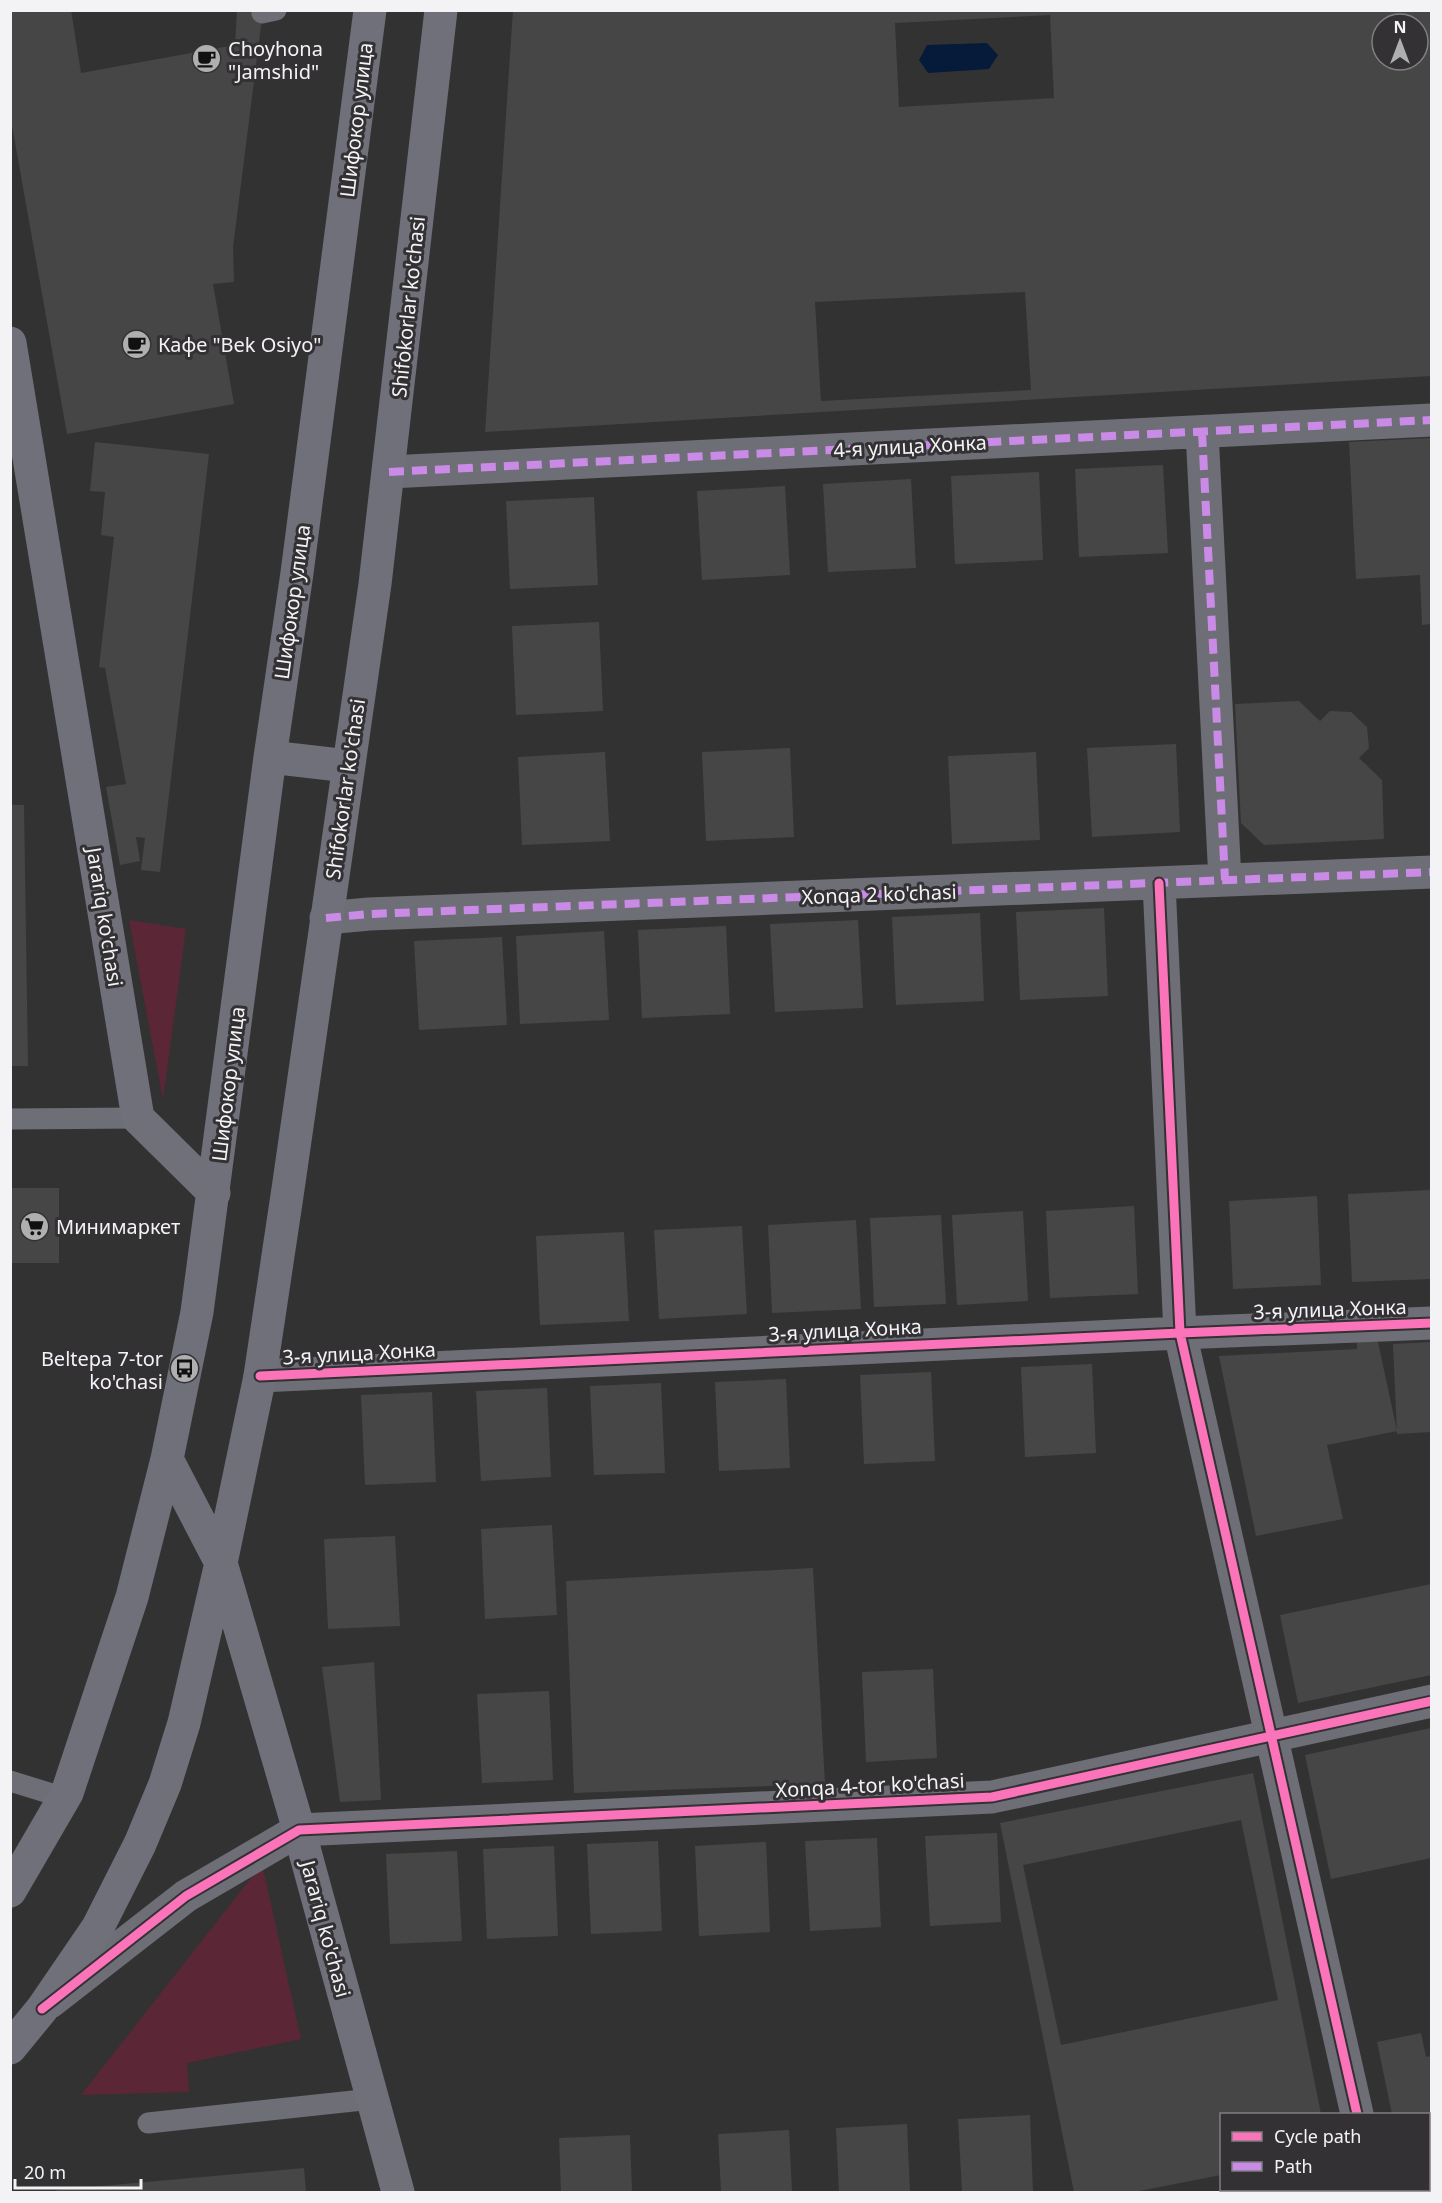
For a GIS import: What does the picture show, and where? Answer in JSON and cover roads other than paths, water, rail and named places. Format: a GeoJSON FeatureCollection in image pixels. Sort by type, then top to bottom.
{"type":"FeatureCollection","features":[{"type":"Feature","properties":{"kind":"main road","name":"Шифокор улица"},"geometry":{"type":"LineString","coordinates":[[214,1193],[370,10]]}},
{"type":"Feature","properties":{"kind":"main road","name":"Shifokorlar ko'chasi"},"geometry":{"type":"LineString","coordinates":[[221,1563],[260,1376],[287,1200],[389,472],[441,10]]}},
{"type":"Feature","properties":{"kind":"main road","name":"Jarariq ko'chasi"},"geometry":{"type":"LineString","coordinates":[[10,344],[138,1118]]}},
{"type":"Feature","properties":{"kind":"main road"},"geometry":{"type":"LineString","coordinates":[[270,757],[348,766]]}},
{"type":"Feature","properties":{"kind":"main road"},"geometry":{"type":"LineString","coordinates":[[10,1891],[65,1798],[132,1597],[167,1459],[197,1312],[214,1193],[138,1118]]}},
{"type":"Feature","properties":{"kind":"main road","name":"Jarariq ko'chasi"},"geometry":{"type":"LineString","coordinates":[[167,1459],[221,1563],[300,1830],[398,2193]]}},
{"type":"Feature","properties":{"kind":"main road"},"geometry":{"type":"LineString","coordinates":[[10,2048],[42,2009],[98,1927],[140,1844],[157,1804],[184,1723],[221,1563]]}},
{"type":"Feature","properties":{"kind":"street","name":"4-я улица Хонка"},"geometry":{"type":"LineString","coordinates":[[389,472],[1431,420]]}},
{"type":"Feature","properties":{"kind":"street"},"geometry":{"type":"LineString","coordinates":[[1202,432],[1225,880]]}},
{"type":"Feature","properties":{"kind":"street","name":"Xonqa 2 ko'chasi"},"geometry":{"type":"LineString","coordinates":[[326,918],[369,914],[1431,872]]}},
{"type":"Feature","properties":{"kind":"street"},"geometry":{"type":"LineString","coordinates":[[1159,883],[1180,1333],[1357,2113]]}},
{"type":"Feature","properties":{"kind":"street","name":"3-я улица Хонка"},"geometry":{"type":"LineString","coordinates":[[260,1376],[1431,1323]]}},
{"type":"Feature","properties":{"kind":"street","name":"Xonqa 4-tor ko'chasi"},"geometry":{"type":"LineString","coordinates":[[300,1830],[992,1797],[1431,1701]]}},
{"type":"Feature","properties":{"kind":"street"},"geometry":{"type":"LineString","coordinates":[[42,2009],[186,1896],[300,1830]]}},
{"type":"Feature","properties":{"kind":"lane"},"geometry":{"type":"LineString","coordinates":[[10,1119],[138,1118]]}},
{"type":"Feature","properties":{"kind":"lane"},"geometry":{"type":"LineString","coordinates":[[10,1781],[65,1798]]}},
{"type":"Feature","properties":{"kind":"lane"},"geometry":{"type":"LineString","coordinates":[[148,2123],[372,2099]]}},
{"type":"Feature","properties":{"kind":"water"},"geometry":{"type":"Polygon","coordinates":[[[987,43],[998,55],[989,69],[928,73],[919,60],[927,45],[987,43]]]}},
{"type":"Feature","properties":{"kind":"place","name":"Choyhona \"Jamshid\""},"geometry":{"type":"Point","coordinates":[207,59]}},
{"type":"Feature","properties":{"kind":"place","name":"Кафе \"Bek Osiyo\""},"geometry":{"type":"Point","coordinates":[137,344]}},
{"type":"Feature","properties":{"kind":"place","name":"Минимаркет"},"geometry":{"type":"Point","coordinates":[35,1226]}},
{"type":"Feature","properties":{"kind":"place","name":"Beltepa 7-tor ko'chasi"},"geometry":{"type":"Point","coordinates":[184,1369]}}]}
